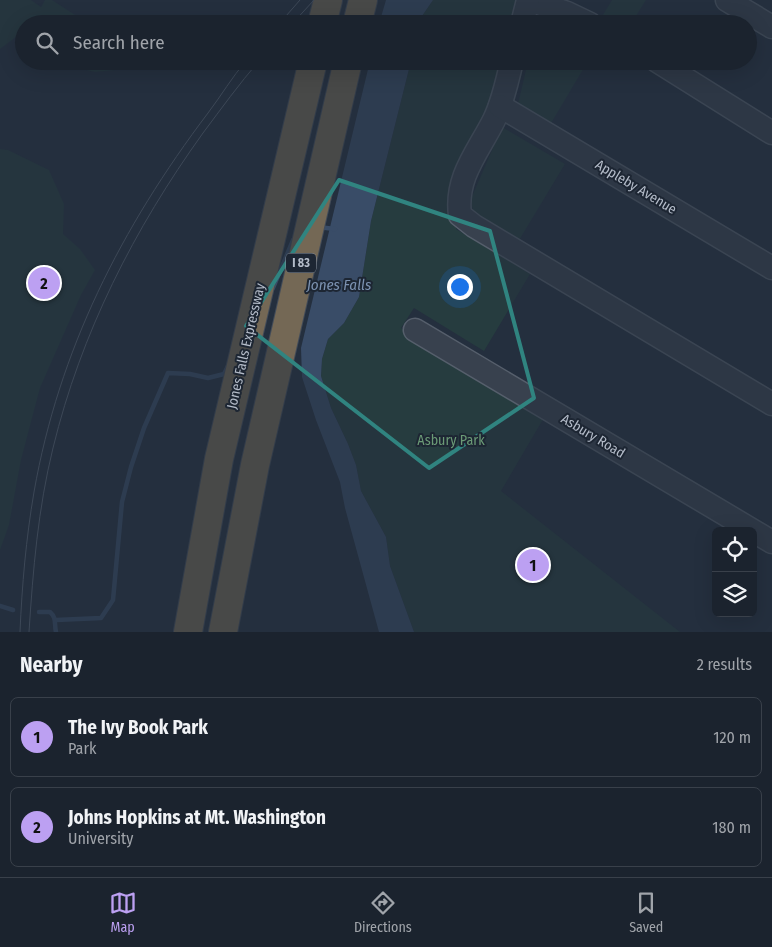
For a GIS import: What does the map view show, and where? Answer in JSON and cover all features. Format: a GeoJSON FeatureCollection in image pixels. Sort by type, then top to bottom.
{"type":"FeatureCollection","features":[{"type":"Feature","properties":{"kind":"highway"},"geometry":{"type":"LineString","coordinates":[[324,15],[328,0]]}},
{"type":"Feature","properties":{"kind":"highway"},"geometry":{"type":"LineString","coordinates":[[359,15],[362,0]]}},
{"type":"Feature","properties":{"kind":"highway","name":"Jones Falls Expressway"},"geometry":{"type":"LineString","coordinates":[[188,632],[219,458],[311,70]]}},
{"type":"Feature","properties":{"kind":"highway","name":"I 83"},"geometry":{"type":"LineString","coordinates":[[223,632],[254,465],[346,70]]}},
{"type":"Feature","properties":{"kind":"street"},"geometry":{"type":"LineString","coordinates":[[525,15],[529,0],[571,15]]}},
{"type":"Feature","properties":{"kind":"street"},"geometry":{"type":"LineString","coordinates":[[727,0],[752,15]]}},
{"type":"Feature","properties":{"kind":"street"},"geometry":{"type":"LineString","coordinates":[[757,18],[772,27]]}},
{"type":"Feature","properties":{"kind":"street"},"geometry":{"type":"LineString","coordinates":[[510,70],[500,106],[494,120],[475,153],[461,183],[458,201],[460,215],[491,236],[772,404]]}},
{"type":"Feature","properties":{"kind":"street"},"geometry":{"type":"LineString","coordinates":[[671,70],[772,133]]}},
{"type":"Feature","properties":{"kind":"street","name":"Appleby Avenue"},"geometry":{"type":"LineString","coordinates":[[500,106],[772,268]]}},
{"type":"Feature","properties":{"kind":"street","name":"Asbury Road"},"geometry":{"type":"LineString","coordinates":[[415,330],[772,542]]}},
{"type":"Feature","properties":{"kind":"highlighted area"},"geometry":{"type":"Polygon","coordinates":[[[339,180],[490,231],[534,398],[429,468],[246,326],[339,180]]]}},
{"type":"Feature","properties":{"kind":"green space"},"geometry":{"type":"Polygon","coordinates":[[[0,0],[31,0],[41,7],[45,0],[52,0],[75,15],[15,15],[15,38],[0,49],[0,0]]]}},
{"type":"Feature","properties":{"kind":"green space"},"geometry":{"type":"Polygon","coordinates":[[[433,0],[521,0],[518,15],[423,15],[433,0]]]}},
{"type":"Feature","properties":{"kind":"green space"},"geometry":{"type":"Polygon","coordinates":[[[612,0],[646,0],[637,15],[603,15],[612,0]]]}},
{"type":"Feature","properties":{"kind":"green space"},"geometry":{"type":"Polygon","coordinates":[[[86,70],[115,70],[95,72],[86,70]]]}},
{"type":"Feature","properties":{"kind":"green space","name":"Asbury Park"},"geometry":{"type":"Polygon","coordinates":[[[409,70],[504,70],[461,178],[456,229],[530,274],[484,351],[414,308],[401,328],[545,416],[501,491],[680,632],[414,632],[390,566],[386,537],[361,491],[356,465],[331,408],[321,376],[322,359],[328,339],[344,323],[359,297],[371,221],[409,70]]]}},
{"type":"Feature","properties":{"kind":"green space"},"geometry":{"type":"Polygon","coordinates":[[[526,70],[583,70],[550,125],[518,104],[526,70]]]}},
{"type":"Feature","properties":{"kind":"green space"},"geometry":{"type":"Polygon","coordinates":[[[502,127],[565,164],[518,242],[475,216],[470,201],[502,127]]]}},
{"type":"Feature","properties":{"kind":"green space"},"geometry":{"type":"Polygon","coordinates":[[[0,149],[8,150],[49,170],[64,204],[63,234],[80,249],[95,270],[81,295],[40,388],[21,460],[9,525],[0,550],[0,149]]]}},
{"type":"Feature","properties":{"kind":"water"},"geometry":{"type":"Polygon","coordinates":[[[386,0],[433,0],[423,15],[382,15],[386,0]]]}},
{"type":"Feature","properties":{"kind":"water","name":"Jones Falls"},"geometry":{"type":"Polygon","coordinates":[[[368,70],[409,70],[371,221],[359,297],[344,323],[328,339],[322,359],[321,376],[331,408],[356,465],[361,491],[386,537],[390,566],[414,632],[379,632],[345,508],[340,482],[302,377],[301,348],[368,70]]]}},
{"type":"Feature","properties":{"kind":"waterway"},"geometry":{"type":"LineString","coordinates":[[318,227],[335,229]]}},
{"type":"Feature","properties":{"kind":"waterway"},"geometry":{"type":"LineString","coordinates":[[273,288],[293,240]]}},
{"type":"Feature","properties":{"kind":"waterway"},"geometry":{"type":"LineString","coordinates":[[56,620],[101,618],[113,600],[122,502],[144,428],[168,373],[190,374],[208,378],[224,374],[228,366]]}},
{"type":"Feature","properties":{"kind":"waterway"},"geometry":{"type":"LineString","coordinates":[[0,606],[13,610]]}},
{"type":"Feature","properties":{"kind":"waterway"},"geometry":{"type":"LineString","coordinates":[[39,612],[50,612],[52,614],[56,632]]}},
{"type":"Feature","properties":{"kind":"tram line"},"geometry":{"type":"LineString","coordinates":[[287,15],[300,0]]}},
{"type":"Feature","properties":{"kind":"tram line"},"geometry":{"type":"LineString","coordinates":[[300,15],[314,0]]}},
{"type":"Feature","properties":{"kind":"tram line"},"geometry":{"type":"LineString","coordinates":[[20,632],[25,562],[34,492],[45,440],[77,340],[121,246],[177,156],[238,70]]}},
{"type":"Feature","properties":{"kind":"tram line"},"geometry":{"type":"LineString","coordinates":[[29,632],[32,586],[43,494],[65,405],[95,323],[113,283],[154,207],[203,133],[252,70]]}},
{"type":"Feature","properties":{"kind":"place","name":"Johns Hopkins at Mt. Washington"},"geometry":{"type":"Point","coordinates":[44,283]}},
{"type":"Feature","properties":{"kind":"place","name":"The Ivy Book Park"},"geometry":{"type":"Point","coordinates":[533,565]}}]}
